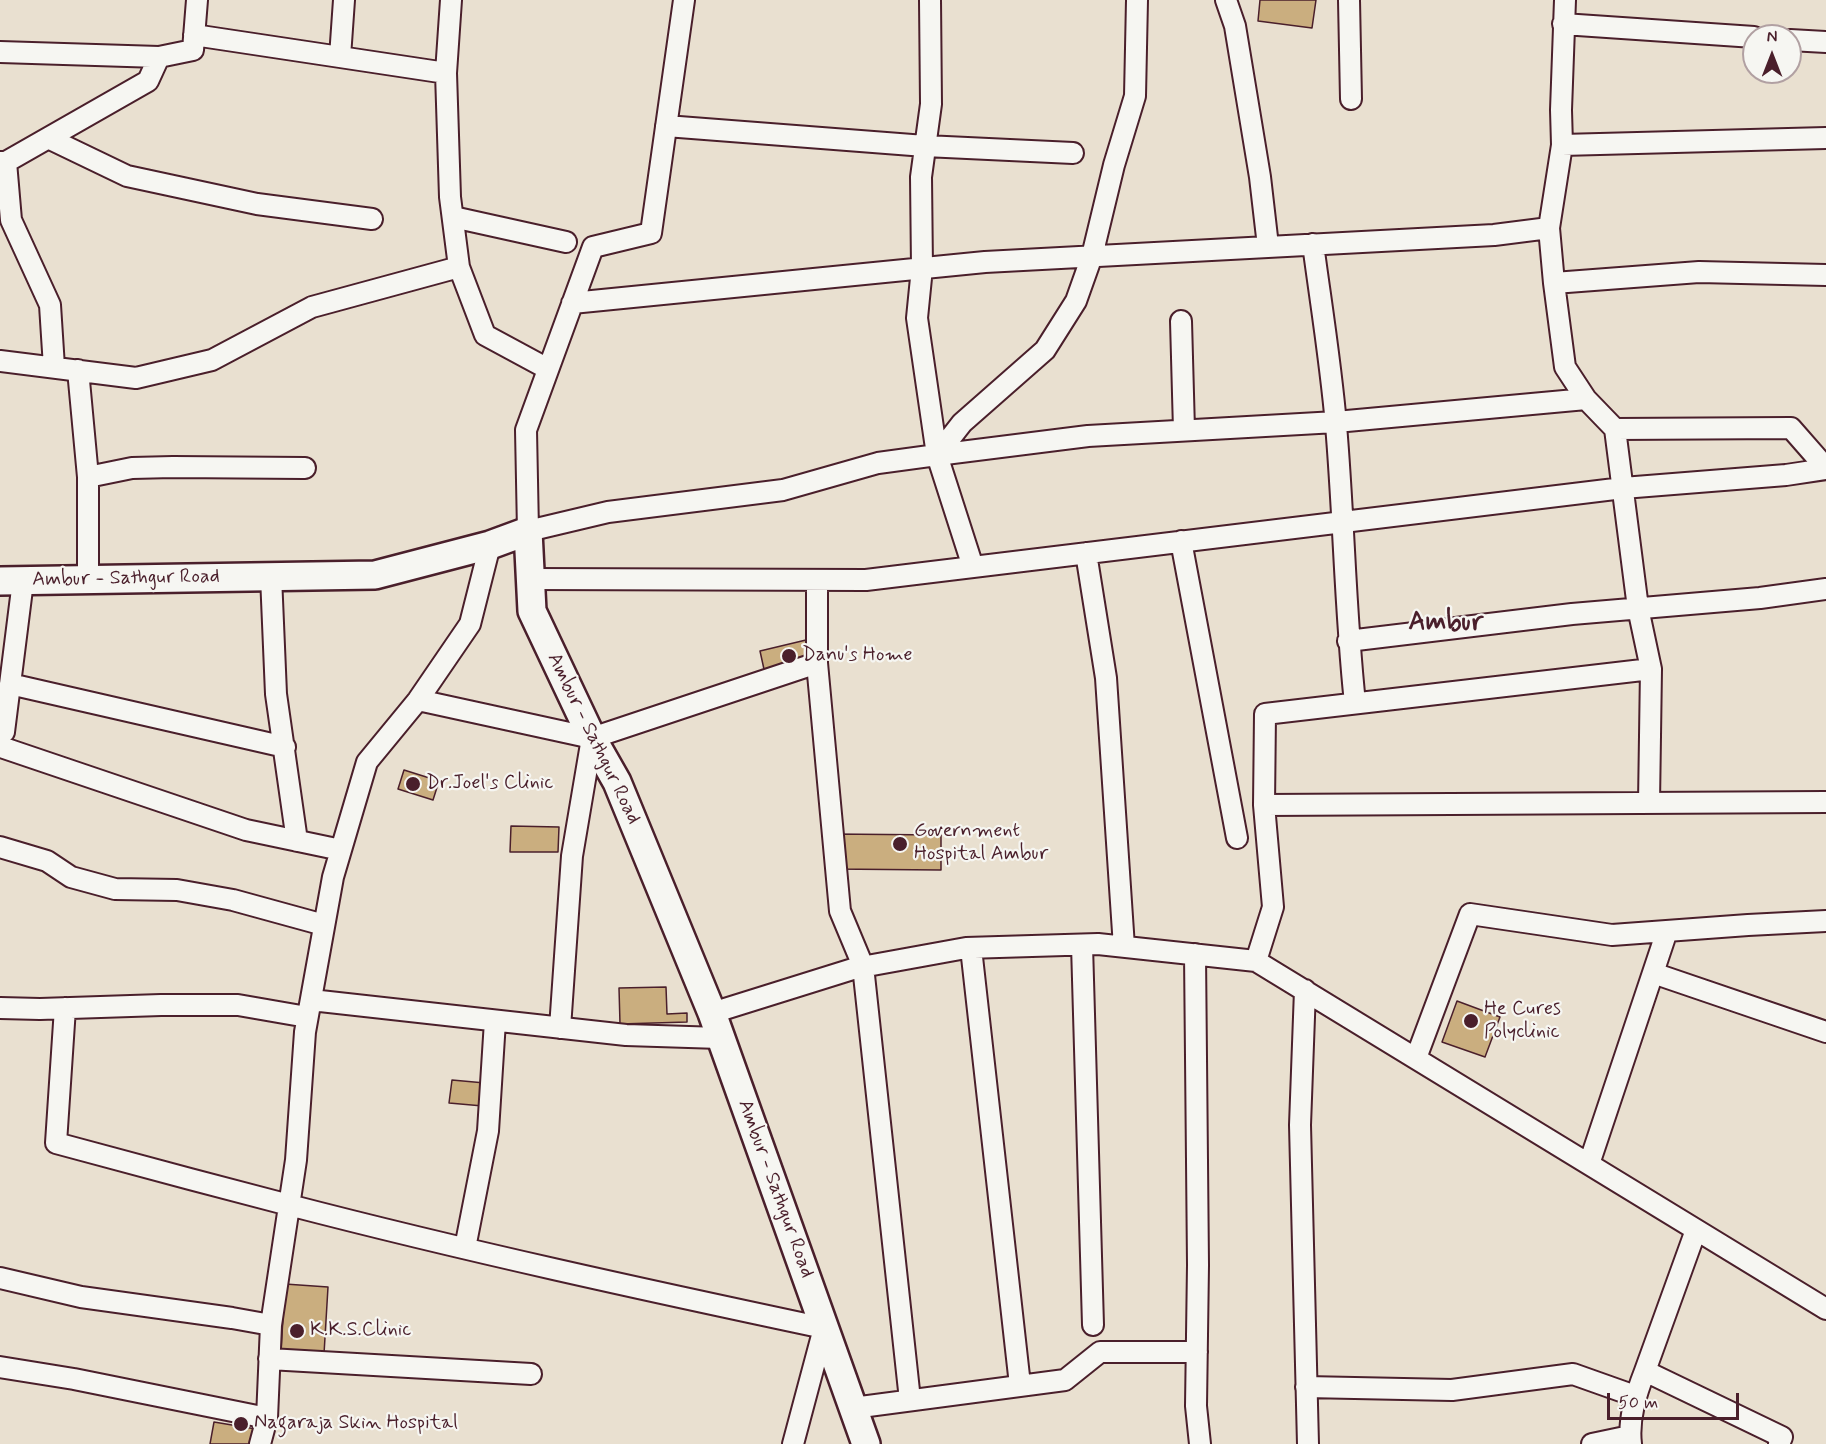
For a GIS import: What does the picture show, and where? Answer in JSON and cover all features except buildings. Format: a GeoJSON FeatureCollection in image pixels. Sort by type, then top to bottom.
{"type":"FeatureCollection","features":[{"type":"Feature","properties":{"kind":"main road","name":"Ambur - Sathgur Road"},"geometry":{"type":"LineString","coordinates":[[12,581],[375,575],[490,545],[528,531],[532,611],[592,738],[617,782],[712,1013],[866,1444]]}},
{"type":"Feature","properties":{"kind":"street"},"geometry":{"type":"LineString","coordinates":[[0,52],[159,57],[193,50],[197,0]]}},
{"type":"Feature","properties":{"kind":"street"},"geometry":{"type":"LineString","coordinates":[[340,57],[344,0]]}},
{"type":"Feature","properties":{"kind":"street"},"geometry":{"type":"LineString","coordinates":[[451,0],[446,73],[450,197],[459,267],[484,335],[548,369]]}},
{"type":"Feature","properties":{"kind":"street"},"geometry":{"type":"LineString","coordinates":[[684,0],[651,233],[593,247],[526,430],[528,531],[608,512],[783,490],[878,463],[1088,436],[1336,422],[1586,399]]}},
{"type":"Feature","properties":{"kind":"street"},"geometry":{"type":"LineString","coordinates":[[930,0],[931,104],[921,177],[922,268],[917,318],[938,455],[973,567]]}},
{"type":"Feature","properties":{"kind":"street"},"geometry":{"type":"LineString","coordinates":[[938,455],[962,423],[1045,350],[1076,301],[1092,256],[1114,165],[1135,96],[1137,0]]}},
{"type":"Feature","properties":{"kind":"street"},"geometry":{"type":"LineString","coordinates":[[1226,0],[1235,26],[1260,177],[1268,246]]}},
{"type":"Feature","properties":{"kind":"street"},"geometry":{"type":"LineString","coordinates":[[1349,0],[1351,99]]}},
{"type":"Feature","properties":{"kind":"street"},"geometry":{"type":"LineString","coordinates":[[1565,0],[1562,145],[1549,228],[1554,283],[1565,367],[1586,399],[1615,429],[1638,608],[1651,669],[1649,803]]}},
{"type":"Feature","properties":{"kind":"street"},"geometry":{"type":"LineString","coordinates":[[1563,24],[1742,36]]}},
{"type":"Feature","properties":{"kind":"street"},"geometry":{"type":"LineString","coordinates":[[194,35],[446,73]]}},
{"type":"Feature","properties":{"kind":"street"},"geometry":{"type":"LineString","coordinates":[[1802,41],[1826,42]]}},
{"type":"Feature","properties":{"kind":"street"},"geometry":{"type":"LineString","coordinates":[[54,367],[50,305],[11,220],[3,162],[148,81],[159,57]]}},
{"type":"Feature","properties":{"kind":"street"},"geometry":{"type":"LineString","coordinates":[[666,126],[925,146],[1073,153]]}},
{"type":"Feature","properties":{"kind":"street"},"geometry":{"type":"LineString","coordinates":[[48,138],[127,176],[257,204],[372,219]]}},
{"type":"Feature","properties":{"kind":"street"},"geometry":{"type":"LineString","coordinates":[[1562,145],[1826,138]]}},
{"type":"Feature","properties":{"kind":"street"},"geometry":{"type":"LineString","coordinates":[[453,217],[566,242]]}},
{"type":"Feature","properties":{"kind":"street"},"geometry":{"type":"LineString","coordinates":[[572,303],[985,262],[1494,235],[1549,228]]}},
{"type":"Feature","properties":{"kind":"street"},"geometry":{"type":"LineString","coordinates":[[1313,244],[1336,422],[1348,641],[1355,703]]}},
{"type":"Feature","properties":{"kind":"street"},"geometry":{"type":"LineString","coordinates":[[0,361],[136,378],[212,360],[312,307],[459,267]]}},
{"type":"Feature","properties":{"kind":"street"},"geometry":{"type":"LineString","coordinates":[[1554,283],[1699,272],[1826,275]]}},
{"type":"Feature","properties":{"kind":"street"},"geometry":{"type":"LineString","coordinates":[[1181,321],[1184,430]]}},
{"type":"Feature","properties":{"kind":"street"},"geometry":{"type":"LineString","coordinates":[[78,370],[88,477],[88,580]]}},
{"type":"Feature","properties":{"kind":"street"},"geometry":{"type":"LineString","coordinates":[[1615,429],[1791,428],[1826,469]]}},
{"type":"Feature","properties":{"kind":"street"},"geometry":{"type":"LineString","coordinates":[[88,477],[132,468],[239,466],[304,468]]}},
{"type":"Feature","properties":{"kind":"street"},"geometry":{"type":"LineString","coordinates":[[530,579],[866,580],[1623,488],[1786,475],[1826,469]]}},
{"type":"Feature","properties":{"kind":"street"},"geometry":{"type":"LineString","coordinates":[[1181,542],[1237,838]]}},
{"type":"Feature","properties":{"kind":"street"},"geometry":{"type":"LineString","coordinates":[[260,1444],[267,1418],[271,1325],[296,1160],[305,1032],[333,878],[367,762],[418,700],[470,624],[490,545]]}},
{"type":"Feature","properties":{"kind":"street"},"geometry":{"type":"LineString","coordinates":[[1086,553],[1106,678],[1124,947]]}},
{"type":"Feature","properties":{"kind":"street"},"geometry":{"type":"LineString","coordinates":[[271,576],[276,694],[297,841]]}},
{"type":"Feature","properties":{"kind":"street"},"geometry":{"type":"LineString","coordinates":[[817,580],[817,663],[840,910],[863,966],[910,1400]]}},
{"type":"Feature","properties":{"kind":"street"},"geometry":{"type":"LineString","coordinates":[[12,581],[10,684],[1,740],[246,830],[341,850]]}},
{"type":"Feature","properties":{"kind":"street"},"geometry":{"type":"LineString","coordinates":[[1348,641],[1572,614],[1760,598],[1826,589]]}},
{"type":"Feature","properties":{"kind":"street"},"geometry":{"type":"LineString","coordinates":[[418,700],[592,738],[817,663]]}},
{"type":"Feature","properties":{"kind":"street"},"geometry":{"type":"LineString","coordinates":[[1256,961],[1273,907],[1264,805],[1265,714],[1651,669]]}},
{"type":"Feature","properties":{"kind":"street"},"geometry":{"type":"LineString","coordinates":[[10,684],[285,747]]}},
{"type":"Feature","properties":{"kind":"street"},"geometry":{"type":"LineString","coordinates":[[560,1028],[572,856],[592,738]]}},
{"type":"Feature","properties":{"kind":"street"},"geometry":{"type":"LineString","coordinates":[[1264,805],[1826,802]]}},
{"type":"Feature","properties":{"kind":"street"},"geometry":{"type":"LineString","coordinates":[[0,847],[47,861],[71,877],[115,889],[177,890],[233,900],[324,925]]}},
{"type":"Feature","properties":{"kind":"street"},"geometry":{"type":"LineString","coordinates":[[1416,1059],[1470,914],[1612,935],[1826,921]]}},
{"type":"Feature","properties":{"kind":"street"},"geometry":{"type":"LineString","coordinates":[[1589,1164],[1667,931]]}},
{"type":"Feature","properties":{"kind":"street"},"geometry":{"type":"LineString","coordinates":[[712,1013],[863,966],[971,948],[1098,944],[1256,961],[1826,1309]]}},
{"type":"Feature","properties":{"kind":"street"},"geometry":{"type":"LineString","coordinates":[[1082,945],[1094,1325]]}},
{"type":"Feature","properties":{"kind":"street"},"geometry":{"type":"LineString","coordinates":[[971,948],[1020,1385]]}},
{"type":"Feature","properties":{"kind":"street"},"geometry":{"type":"LineString","coordinates":[[1195,954],[1198,1265],[1196,1406],[1200,1444]]}},
{"type":"Feature","properties":{"kind":"street"},"geometry":{"type":"LineString","coordinates":[[1653,973],[1826,1032]]}},
{"type":"Feature","properties":{"kind":"street"},"geometry":{"type":"LineString","coordinates":[[1305,990],[1300,1125],[1308,1444]]}},
{"type":"Feature","properties":{"kind":"street"},"geometry":{"type":"LineString","coordinates":[[0,1008],[238,1005],[495,1021],[626,1035],[720,1038]]}},
{"type":"Feature","properties":{"kind":"street"},"geometry":{"type":"LineString","coordinates":[[65,1008],[56,1143],[289,1205],[465,1248],[825,1328],[792,1444]]}},
{"type":"Feature","properties":{"kind":"street"},"geometry":{"type":"LineString","coordinates":[[465,1248],[488,1131],[495,1021]]}},
{"type":"Feature","properties":{"kind":"street"},"geometry":{"type":"LineString","coordinates":[[1593,1444],[1631,1440],[1635,1396],[1696,1230]]}},
{"type":"Feature","properties":{"kind":"street"},"geometry":{"type":"LineString","coordinates":[[0,1278],[81,1297],[271,1325]]}},
{"type":"Feature","properties":{"kind":"street"},"geometry":{"type":"LineString","coordinates":[[853,1408],[1065,1380],[1100,1352],[1197,1352]]}},
{"type":"Feature","properties":{"kind":"street"},"geometry":{"type":"LineString","coordinates":[[269,1359],[531,1374]]}},
{"type":"Feature","properties":{"kind":"street"},"geometry":{"type":"LineString","coordinates":[[0,1367],[74,1379],[267,1418]]}},
{"type":"Feature","properties":{"kind":"street"},"geometry":{"type":"LineString","coordinates":[[1645,1371],[1782,1437],[1779,1444]]}},
{"type":"Feature","properties":{"kind":"street"},"geometry":{"type":"LineString","coordinates":[[1306,1387],[1452,1390],[1573,1374],[1635,1396]]}},
{"type":"Feature","properties":{"kind":"place","name":"Danu's Home"},"geometry":{"type":"Point","coordinates":[789,656]}},
{"type":"Feature","properties":{"kind":"place","name":"Dr.Joel's Clinic"},"geometry":{"type":"Point","coordinates":[413,784]}},
{"type":"Feature","properties":{"kind":"place","name":"Government Hospital Ambur"},"geometry":{"type":"Point","coordinates":[900,844]}},
{"type":"Feature","properties":{"kind":"place","name":"He Cures Polyclinic"},"geometry":{"type":"Point","coordinates":[1471,1021]}},
{"type":"Feature","properties":{"kind":"place","name":"K.K.S.Clinic"},"geometry":{"type":"Point","coordinates":[297,1331]}},
{"type":"Feature","properties":{"kind":"place","name":"Nagaraja Skin Hospital"},"geometry":{"type":"Point","coordinates":[241,1424]}},
{"type":"Feature","properties":{"kind":"district","name":"Ambur"},"geometry":{"type":"Point","coordinates":[1446,624]}}]}
